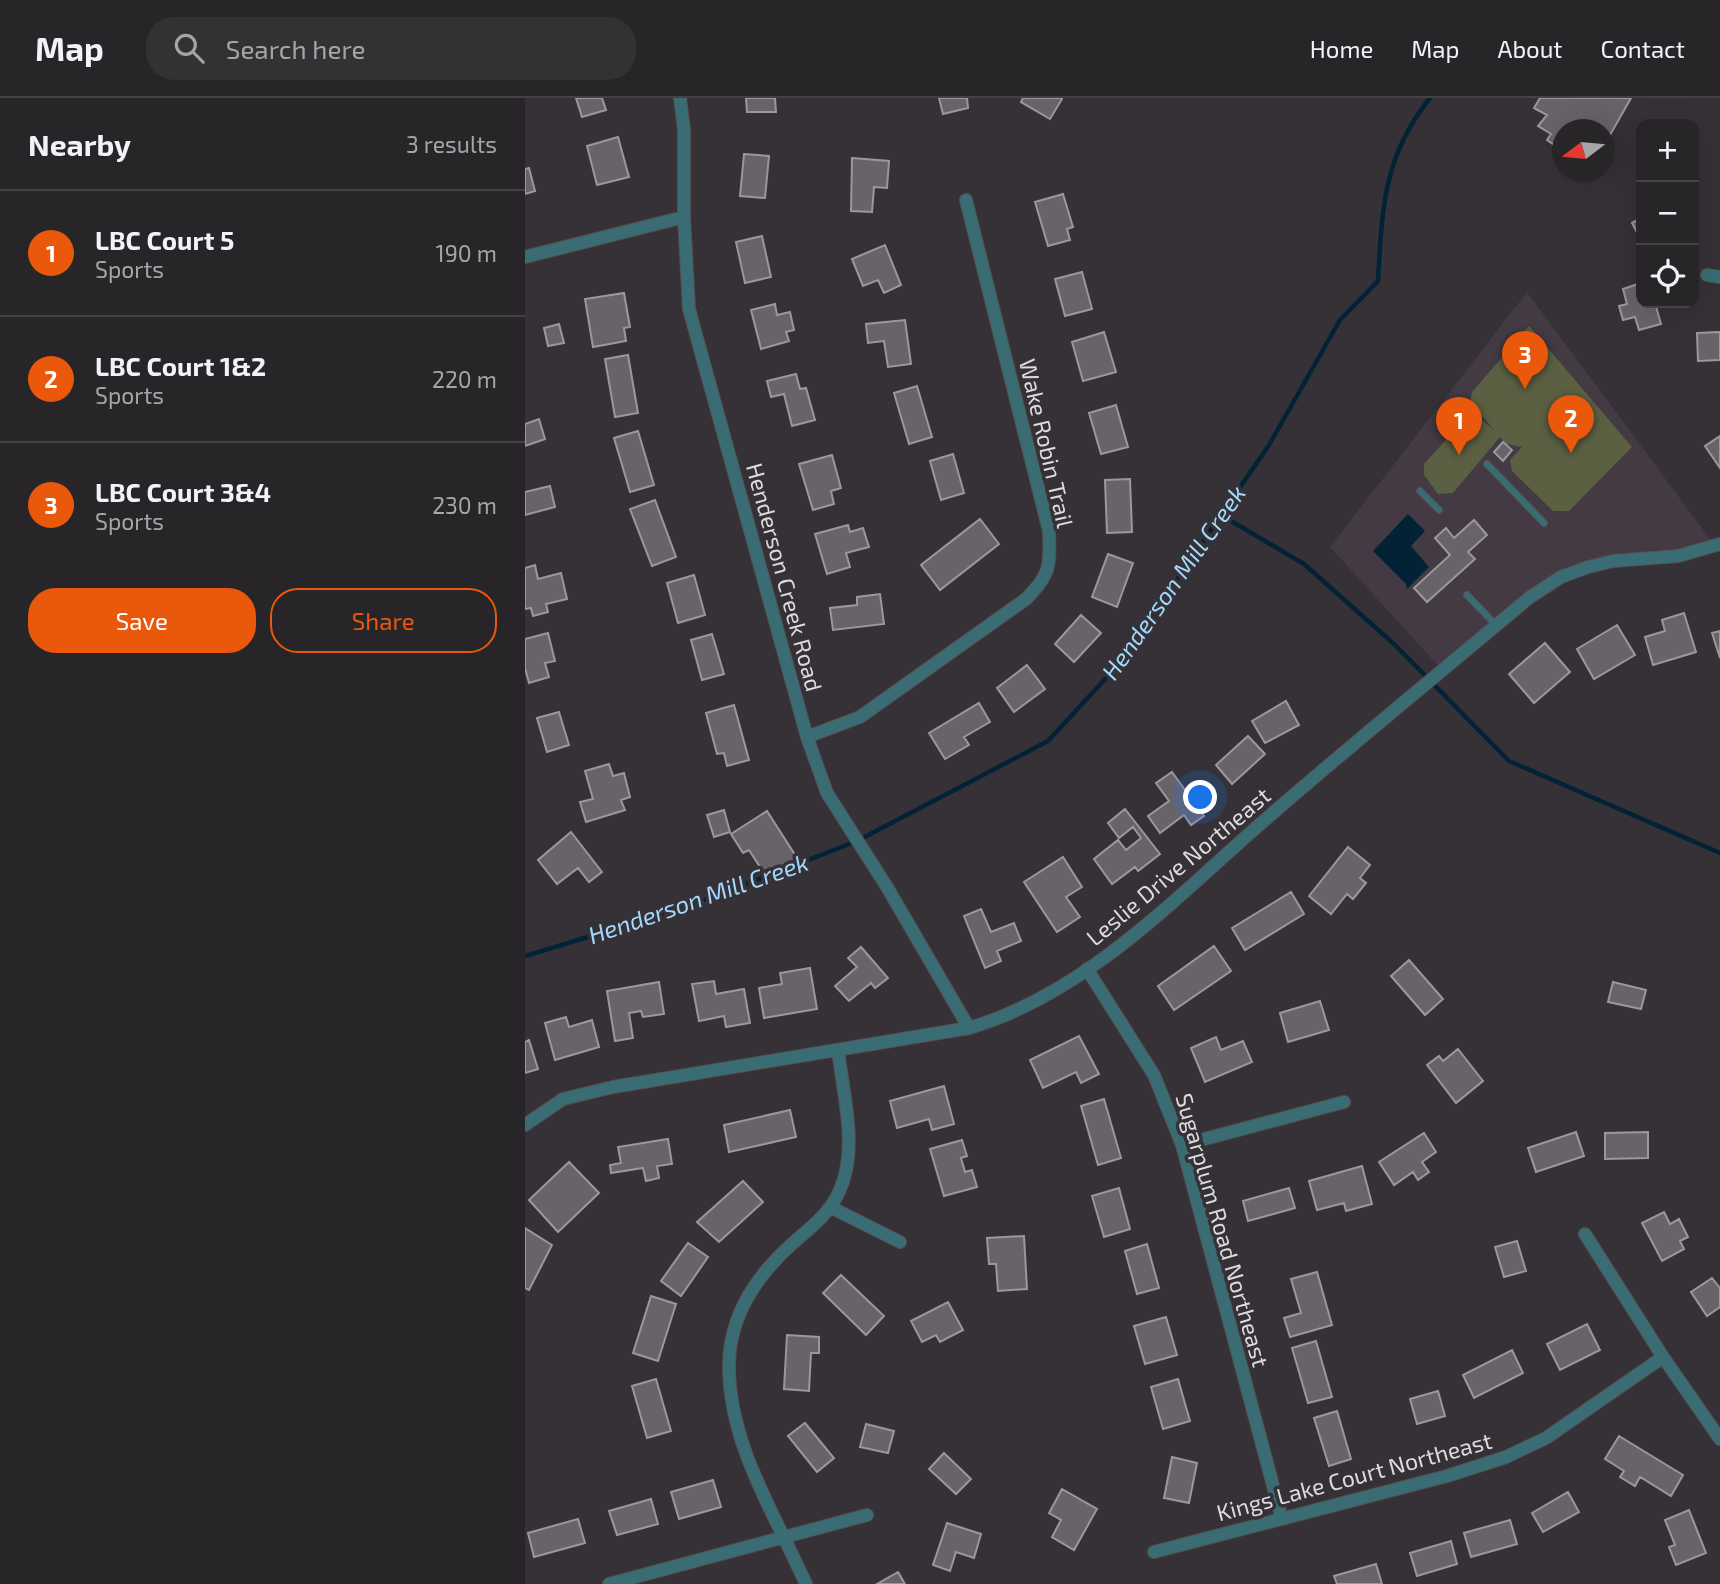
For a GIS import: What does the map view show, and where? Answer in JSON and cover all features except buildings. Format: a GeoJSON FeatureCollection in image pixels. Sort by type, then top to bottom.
{"type":"FeatureCollection","features":[{"type":"Feature","properties":{"kind":"street","name":"Henderson Creek Road"},"geometry":{"type":"LineString","coordinates":[[680,98],[684,130],[684,217],[689,309],[807,737],[827,793],[887,887],[969,1028]]}},
{"type":"Feature","properties":{"kind":"street","name":"Wake Robin Trail"},"geometry":{"type":"LineString","coordinates":[[807,737],[860,717],[1026,599],[1043,582],[1050,567],[1049,531],[966,200]]}},
{"type":"Feature","properties":{"kind":"street"},"geometry":{"type":"LineString","coordinates":[[525,257],[684,217]]}},
{"type":"Feature","properties":{"kind":"street","name":"Leslie Drive Northeast"},"geometry":{"type":"LineString","coordinates":[[525,1125],[538,1113],[563,1099],[613,1087],[969,1028],[997,1020],[1030,1004],[1087,968],[1164,911],[1265,819],[1530,597],[1561,577],[1588,567],[1613,561],[1678,556],[1720,544]]}},
{"type":"Feature","properties":{"kind":"street","name":"Sugarplum Road Northeast"},"geometry":{"type":"LineString","coordinates":[[1087,968],[1154,1075],[1182,1145],[1282,1518]]}},
{"type":"Feature","properties":{"kind":"street"},"geometry":{"type":"LineString","coordinates":[[806,1584],[747,1459],[732,1404],[730,1346],[740,1308],[749,1293],[784,1252],[830,1207],[840,1191],[849,1147],[838,1050]]}},
{"type":"Feature","properties":{"kind":"street"},"geometry":{"type":"LineString","coordinates":[[1182,1145],[1344,1102]]}},
{"type":"Feature","properties":{"kind":"street"},"geometry":{"type":"LineString","coordinates":[[830,1207],[900,1242]]}},
{"type":"Feature","properties":{"kind":"street"},"geometry":{"type":"LineString","coordinates":[[1585,1234],[1663,1357],[1720,1439]]}},
{"type":"Feature","properties":{"kind":"street","name":"Kings Lake Court Northeast"},"geometry":{"type":"LineString","coordinates":[[1154,1552],[1447,1476],[1506,1457],[1546,1438],[1663,1357]]}},
{"type":"Feature","properties":{"kind":"street"},"geometry":{"type":"LineString","coordinates":[[609,1584],[867,1515]]}},
{"type":"Feature","properties":{"kind":"lane"},"geometry":{"type":"LineString","coordinates":[[1487,464],[1544,523]]}},
{"type":"Feature","properties":{"kind":"lane"},"geometry":{"type":"LineString","coordinates":[[1420,491],[1439,510]]}},
{"type":"Feature","properties":{"kind":"lane"},"geometry":{"type":"LineString","coordinates":[[1467,595],[1496,625]]}},
{"type":"Feature","properties":{"kind":"shaded area"},"geometry":{"type":"Polygon","coordinates":[[[1527,292],[1713,543],[1563,572],[1442,670],[1330,547],[1527,292]]]}},
{"type":"Feature","properties":{"kind":"green space"},"geometry":{"type":"Polygon","coordinates":[[[1529,326],[1632,447],[1569,511],[1553,511],[1512,471],[1510,460],[1522,447],[1506,444],[1500,437],[1453,493],[1438,494],[1424,475],[1424,464],[1469,414],[1477,416],[1494,430],[1470,402],[1472,392],[1529,326]]]}},
{"type":"Feature","properties":{"kind":"water"},"geometry":{"type":"Polygon","coordinates":[[[1408,514],[1425,531],[1411,546],[1429,567],[1407,589],[1406,584],[1373,551],[1408,514]]]}},
{"type":"Feature","properties":{"kind":"waterway","name":"Henderson Mill Creek"},"geometry":{"type":"LineString","coordinates":[[785,869],[857,841],[1048,741],[1120,663],[1269,445],[1340,320],[1378,281],[1384,207],[1394,163],[1414,120],[1430,98]]}},
{"type":"Feature","properties":{"kind":"waterway"},"geometry":{"type":"LineString","coordinates":[[1221,515],[1304,564],[1394,644],[1509,761],[1720,853]]}},
{"type":"Feature","properties":{"kind":"waterway","name":"Henderson Mill Creek"},"geometry":{"type":"LineString","coordinates":[[525,956],[680,909],[770,875]]}},
{"type":"Feature","properties":{"kind":"place","name":"LBC Court 3&4"},"geometry":{"type":"Point","coordinates":[1525,389]}},
{"type":"Feature","properties":{"kind":"place","name":"LBC Court 1&2"},"geometry":{"type":"Point","coordinates":[1571,453]}},
{"type":"Feature","properties":{"kind":"place","name":"LBC Court 5"},"geometry":{"type":"Point","coordinates":[1459,455]}}]}
